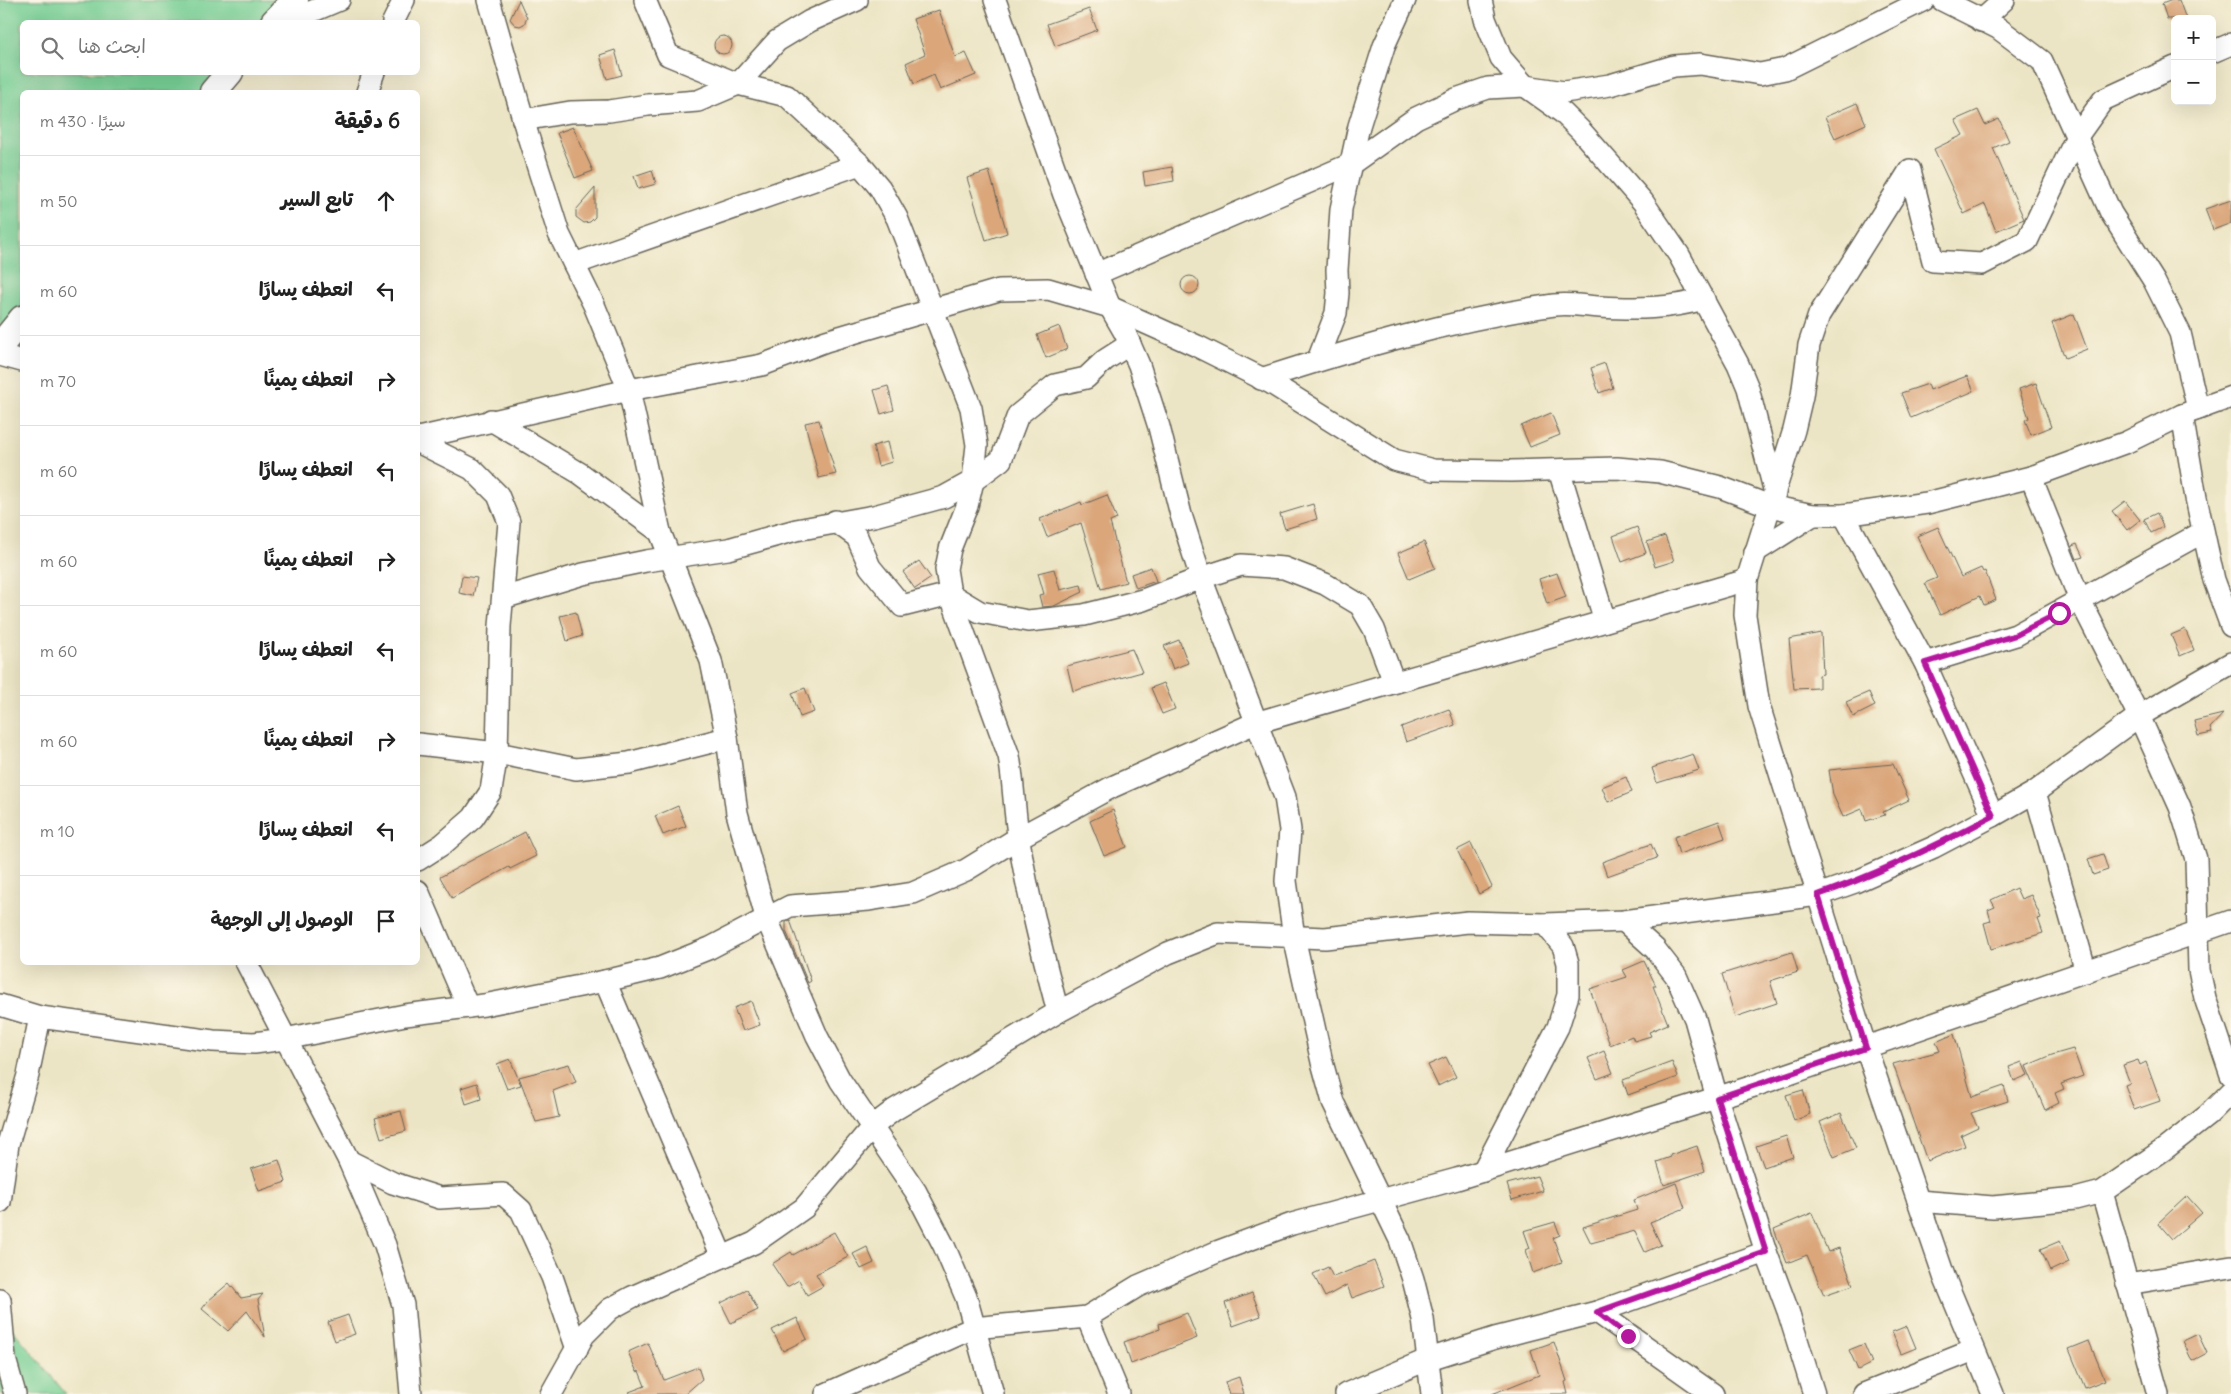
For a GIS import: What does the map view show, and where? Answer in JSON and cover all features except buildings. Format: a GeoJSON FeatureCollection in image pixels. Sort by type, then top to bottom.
{"type":"FeatureCollection","features":[{"type":"Feature","properties":{"kind":"street"},"geometry":{"type":"LineString","coordinates":[[276,20],[295,0]]}},
{"type":"Feature","properties":{"kind":"street"},"geometry":{"type":"LineString","coordinates":[[292,20],[339,0]]}},
{"type":"Feature","properties":{"kind":"street"},"geometry":{"type":"LineString","coordinates":[[394,20],[404,0]]}},
{"type":"Feature","properties":{"kind":"street"},"geometry":{"type":"LineString","coordinates":[[489,0],[523,120],[559,234],[594,305],[629,390],[660,532],[711,661],[727,738],[737,813],[766,916],[817,1036],[840,1080],[916,1192],[944,1246],[966,1297],[973,1328],[993,1394]]}},
{"type":"Feature","properties":{"kind":"street"},"geometry":{"type":"LineString","coordinates":[[645,0],[668,55],[738,84],[787,96],[860,164],[880,188],[897,218],[916,260],[932,311],[971,408],[977,445],[973,481],[967,506],[950,549],[946,569],[950,594],[1009,756],[1014,782],[1018,838],[1032,910],[1058,1012]]}},
{"type":"Feature","properties":{"kind":"street"},"geometry":{"type":"LineString","coordinates":[[523,120],[570,112],[609,111],[648,105],[698,101],[738,84],[777,42],[810,22],[857,0]]}},
{"type":"Feature","properties":{"kind":"street"},"geometry":{"type":"LineString","coordinates":[[995,0],[1064,195],[1110,307],[1139,365],[1159,427],[1181,515],[1201,578],[1255,723],[1285,797],[1290,830],[1286,881],[1294,937],[1322,1062],[1334,1102],[1380,1202],[1400,1240],[1414,1279],[1429,1359],[1432,1394]]}},
{"type":"Feature","properties":{"kind":"street"},"geometry":{"type":"LineString","coordinates":[[1318,360],[1336,313],[1341,209],[1359,126],[1384,46],[1401,9],[1386,0]]}},
{"type":"Feature","properties":{"kind":"street"},"geometry":{"type":"LineString","coordinates":[[1481,0],[1485,19],[1501,58],[1525,86],[1563,113],[1643,202],[1679,255],[1738,364],[1748,388],[1773,499]]}},
{"type":"Feature","properties":{"kind":"street"},"geometry":{"type":"LineString","coordinates":[[1096,274],[1351,164],[1416,118],[1456,99],[1488,88],[1525,86],[1572,91],[1610,85],[1674,66],[1700,64],[1760,74],[1785,69],[1924,0]]}},
{"type":"Feature","properties":{"kind":"street"},"geometry":{"type":"LineString","coordinates":[[1942,0],[1998,28],[2042,61],[2111,213],[2154,281],[2180,334],[2203,532],[2222,577],[2231,626]]}},
{"type":"Feature","properties":{"kind":"street"},"geometry":{"type":"LineString","coordinates":[[1982,21],[2004,0]]}},
{"type":"Feature","properties":{"kind":"street"},"geometry":{"type":"LineString","coordinates":[[2216,50],[2231,44]]}},
{"type":"Feature","properties":{"kind":"street"},"geometry":{"type":"LineString","coordinates":[[1993,1394],[1945,1279],[1918,1201],[1866,1048],[1759,706],[1745,615],[1747,580],[1794,430],[1802,396],[1810,345],[1819,315],[1910,170],[1933,261],[1982,264],[2027,241],[2076,138],[2103,100],[2171,70]]}},
{"type":"Feature","properties":{"kind":"street"},"geometry":{"type":"LineString","coordinates":[[215,90],[227,75]]}},
{"type":"Feature","properties":{"kind":"street"},"geometry":{"type":"LineString","coordinates":[[367,90],[373,75]]}},
{"type":"Feature","properties":{"kind":"street"},"geometry":{"type":"LineString","coordinates":[[574,264],[860,164]]}},
{"type":"Feature","properties":{"kind":"street"},"geometry":{"type":"LineString","coordinates":[[420,438],[629,390],[762,365],[826,341],[999,290],[1048,289],[1110,307],[1197,346],[1261,379],[1394,460],[1433,470],[1617,468],[1660,472],[1773,499],[1813,515],[1844,515],[1928,503],[2031,476],[2127,442],[2190,412],[2231,397]]}},
{"type":"Feature","properties":{"kind":"street"},"geometry":{"type":"LineString","coordinates":[[1261,379],[1318,360],[1434,328],[1557,304],[1648,309],[1682,305],[1704,299]]}},
{"type":"Feature","properties":{"kind":"street"},"geometry":{"type":"LineString","coordinates":[[0,346],[20,321]]}},
{"type":"Feature","properties":{"kind":"street"},"geometry":{"type":"LineString","coordinates":[[503,598],[583,574],[646,560],[728,549],[836,521],[874,516],[944,497],[973,481],[1001,460],[1018,415],[1055,385],[1086,378],[1105,360],[1130,344]]}},
{"type":"Feature","properties":{"kind":"street"},"geometry":{"type":"LineString","coordinates":[[0,356],[20,361]]}},
{"type":"Feature","properties":{"kind":"street"},"geometry":{"type":"LineString","coordinates":[[492,420],[581,474],[660,532]]}},
{"type":"Feature","properties":{"kind":"street"},"geometry":{"type":"LineString","coordinates":[[420,443],[472,469],[498,495],[509,522],[503,598],[497,753],[491,791],[473,818],[443,844],[420,859]]}},
{"type":"Feature","properties":{"kind":"street"},"geometry":{"type":"LineString","coordinates":[[1559,470],[1605,622]]}},
{"type":"Feature","properties":{"kind":"street"},"geometry":{"type":"LineString","coordinates":[[2031,476],[2080,600],[2139,716],[2180,806],[2196,859],[2199,970],[2205,998],[2231,1076]]}},
{"type":"Feature","properties":{"kind":"street"},"geometry":{"type":"LineString","coordinates":[[1755,552],[1813,515]]}},
{"type":"Feature","properties":{"kind":"street"},"geometry":{"type":"LineString","coordinates":[[1844,515],[1925,663],[1993,816]]}},
{"type":"Feature","properties":{"kind":"street"},"geometry":{"type":"LineString","coordinates":[[836,521],[857,537],[870,567],[902,606],[950,594],[980,612],[1028,622],[1092,613],[1143,600],[1241,565],[1284,568],[1325,584],[1360,605],[1374,629],[1394,682]]}},
{"type":"Feature","properties":{"kind":"street"},"geometry":{"type":"LineString","coordinates":[[1925,663],[2016,635],[2132,569],[2203,532]]}},
{"type":"Feature","properties":{"kind":"street"},"geometry":{"type":"LineString","coordinates":[[0,1005],[40,1017],[212,1041],[254,1043],[285,1039],[405,1015],[468,1007],[605,981],[660,968],[710,948],[766,916],[790,906],[869,900],[913,893],[966,870],[1018,838],[1112,787],[1255,723],[1747,580]]}},
{"type":"Feature","properties":{"kind":"street"},"geometry":{"type":"LineString","coordinates":[[551,1394],[584,1335],[610,1309],[632,1297],[754,1243],[804,1208],[873,1126],[894,1110],[1058,1012],[1168,954],[1218,934],[1234,932],[1294,937],[1357,935],[1468,922],[1546,924],[1624,921],[1818,895],[1855,882],[1934,847],[1993,816],[2034,792],[2139,716],[2231,663]]}},
{"type":"Feature","properties":{"kind":"street"},"geometry":{"type":"LineString","coordinates":[[420,744],[497,753],[576,768],[591,768],[629,763],[727,738]]}},
{"type":"Feature","properties":{"kind":"street"},"geometry":{"type":"LineString","coordinates":[[2034,792],[2086,972]]}},
{"type":"Feature","properties":{"kind":"street"},"geometry":{"type":"LineString","coordinates":[[420,896],[468,1007]]}},
{"type":"Feature","properties":{"kind":"street"},"geometry":{"type":"LineString","coordinates":[[1624,921],[1655,949],[1676,976],[1695,1019],[1717,1098],[1814,1394]]}},
{"type":"Feature","properties":{"kind":"street"},"geometry":{"type":"LineString","coordinates":[[826,1394],[973,1328],[1086,1317],[1138,1286],[1218,1251],[1292,1224],[1380,1202],[1717,1098],[2231,921]]}},
{"type":"Feature","properties":{"kind":"street"},"geometry":{"type":"LineString","coordinates":[[1483,1171],[1558,1027],[1568,995],[1568,963],[1562,946],[1546,924]]}},
{"type":"Feature","properties":{"kind":"street"},"geometry":{"type":"LineString","coordinates":[[248,965],[350,1160],[396,1278],[403,1304],[411,1394]]}},
{"type":"Feature","properties":{"kind":"street"},"geometry":{"type":"LineString","coordinates":[[605,981],[722,1257]]}},
{"type":"Feature","properties":{"kind":"street"},"geometry":{"type":"LineString","coordinates":[[0,1202],[8,1144],[28,1075],[40,1017]]}},
{"type":"Feature","properties":{"kind":"street"},"geometry":{"type":"LineString","coordinates":[[1918,1201],[1993,1207],[2075,1199],[2102,1192],[2166,1148],[2208,1115],[2231,1092]]}},
{"type":"Feature","properties":{"kind":"street"},"geometry":{"type":"LineString","coordinates":[[350,1160],[393,1184],[440,1198],[503,1194],[521,1210],[552,1277],[577,1349]]}},
{"type":"Feature","properties":{"kind":"street"},"geometry":{"type":"LineString","coordinates":[[2102,1192],[2158,1394]]}},
{"type":"Feature","properties":{"kind":"street"},"geometry":{"type":"LineString","coordinates":[[1346,1394],[1429,1359],[1495,1338],[1597,1312],[1766,1252]]}},
{"type":"Feature","properties":{"kind":"street"},"geometry":{"type":"LineString","coordinates":[[2127,1284],[2231,1267]]}},
{"type":"Feature","properties":{"kind":"street"},"geometry":{"type":"LineString","coordinates":[[0,1300],[5,1359],[15,1394]]}},
{"type":"Feature","properties":{"kind":"street"},"geometry":{"type":"LineString","coordinates":[[1597,1312],[1714,1394]]}},
{"type":"Feature","properties":{"kind":"street"},"geometry":{"type":"LineString","coordinates":[[1086,1317],[1119,1394]]}},
{"type":"Feature","properties":{"kind":"street"},"geometry":{"type":"LineString","coordinates":[[1864,1394],[1974,1350]]}},
{"type":"Feature","properties":{"kind":"green space"},"geometry":{"type":"Polygon","coordinates":[[[0,0],[288,0],[269,20],[20,20],[20,75],[222,75],[209,90],[20,90],[20,315],[0,340],[0,0]]]}},
{"type":"Feature","properties":{"kind":"green space"},"geometry":{"type":"Polygon","coordinates":[[[0,1314],[66,1394],[0,1394],[0,1314]]]}},
{"type":"Feature","properties":{"kind":"route"},"geometry":{"type":"LineString","coordinates":[[1628,1336],[1597,1312],[1766,1252],[1717,1098],[1866,1048],[1818,895],[1855,882],[1934,847],[1993,816],[1925,663],[2016,635],[2059,613]]}}]}
